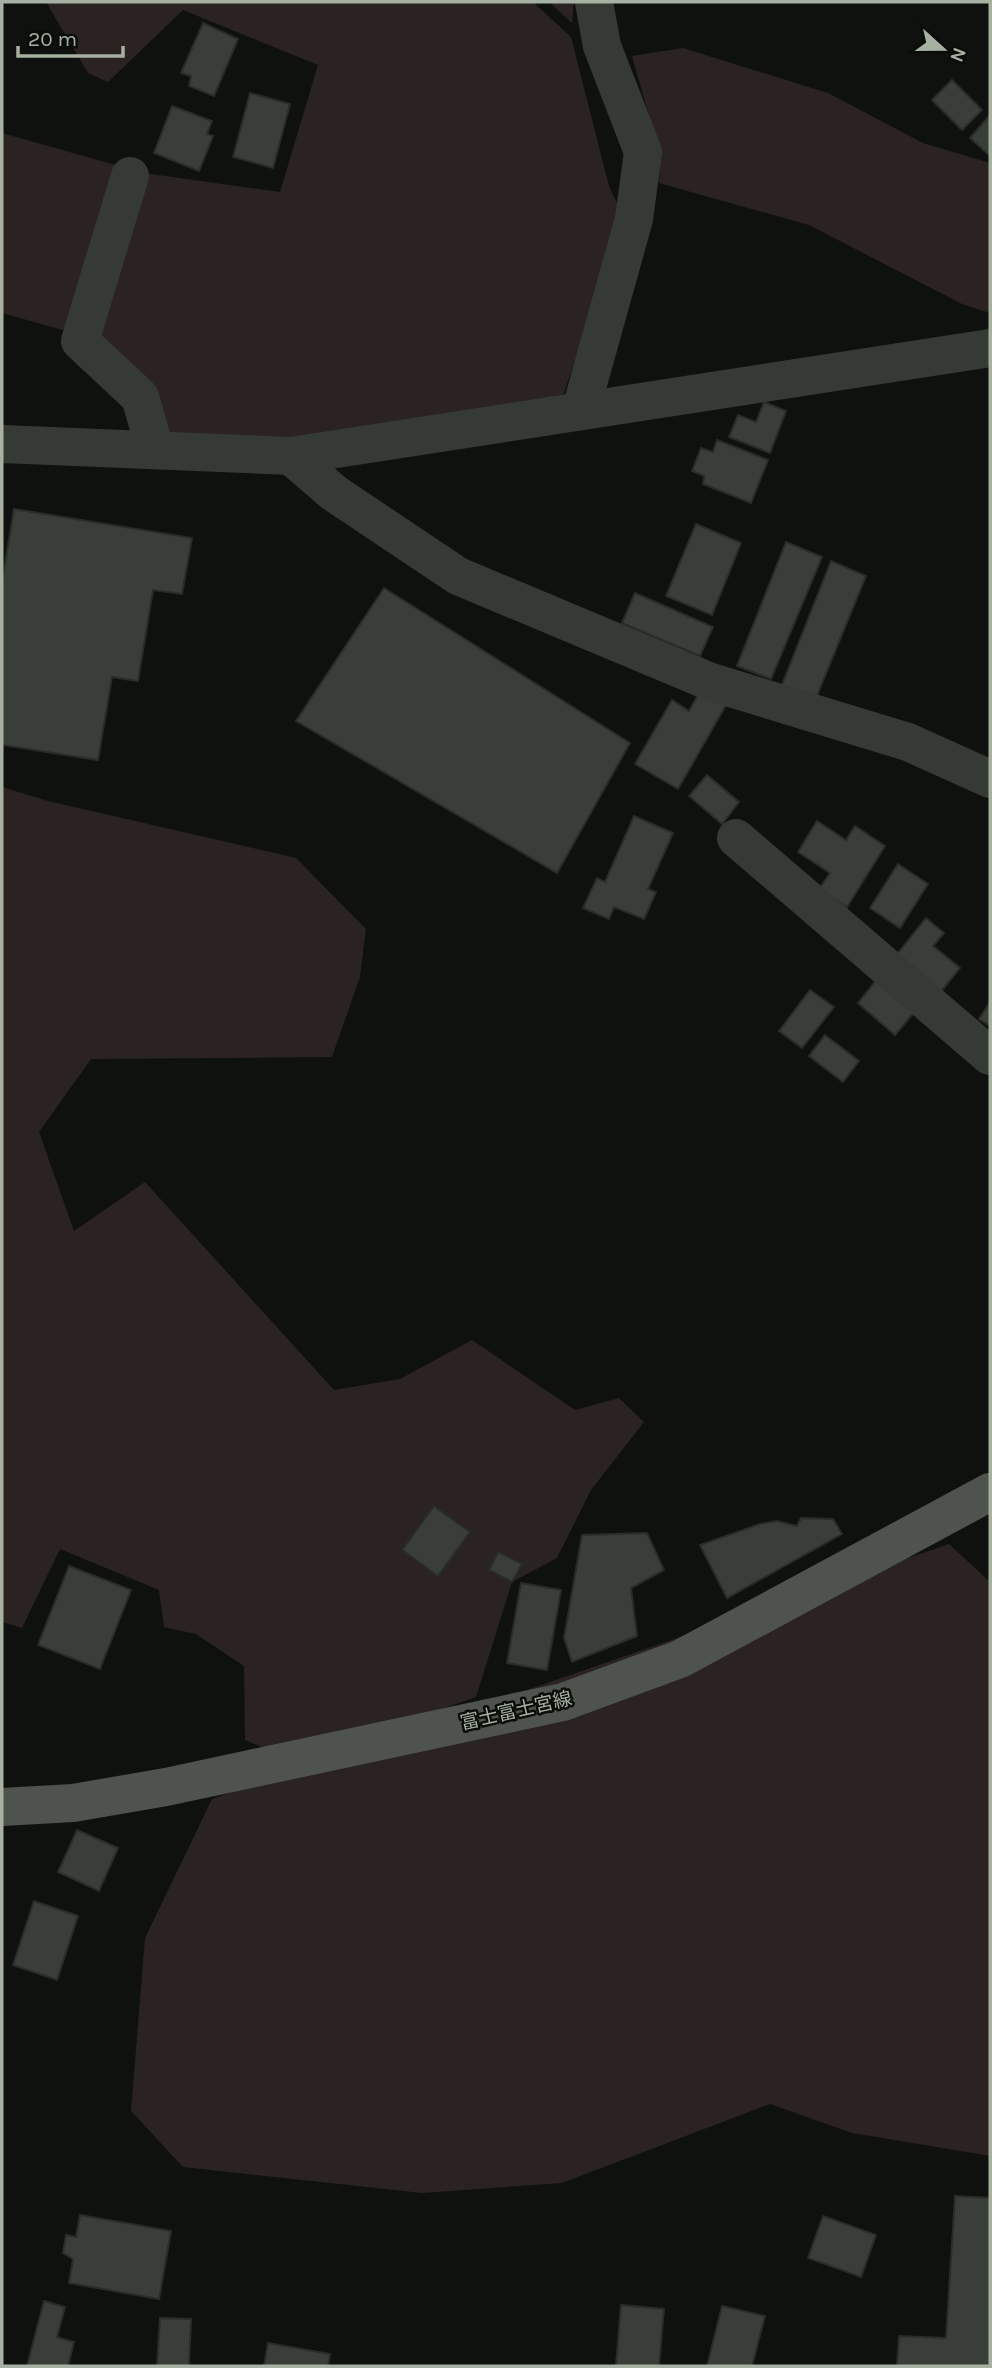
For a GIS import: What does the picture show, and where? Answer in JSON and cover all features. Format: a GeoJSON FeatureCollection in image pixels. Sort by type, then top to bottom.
{"type":"FeatureCollection","features":[{"type":"Feature","properties":{"kind":"main road","name":"富士富士宮線"},"geometry":{"type":"LineString","coordinates":[[2,1807],[73,1803],[166,1787],[563,1702],[680,1659],[990,1492]]}},
{"type":"Feature","properties":{"kind":"street"},"geometry":{"type":"LineString","coordinates":[[582,409],[634,219],[643,152],[602,46],[594,2]]}},
{"type":"Feature","properties":{"kind":"street"},"geometry":{"type":"LineString","coordinates":[[130,176],[80,341],[140,397],[155,449]]}},
{"type":"Feature","properties":{"kind":"street"},"geometry":{"type":"LineString","coordinates":[[2,444],[291,456],[990,348]]}},
{"type":"Feature","properties":{"kind":"street"},"geometry":{"type":"LineString","coordinates":[[291,456],[334,493],[458,576],[711,682],[908,742],[990,779]]}},
{"type":"Feature","properties":{"kind":"street"},"geometry":{"type":"LineString","coordinates":[[736,838],[990,1056]]}},
{"type":"Feature","properties":{"kind":"shaded area"},"geometry":{"type":"Polygon","coordinates":[[[46,2],[533,2],[571,37],[609,186],[623,216],[563,396],[284,449],[163,433],[95,339],[2,313],[2,133],[144,173],[280,192],[318,65],[183,10],[108,82],[88,73],[46,2]]]}},
{"type":"Feature","properties":{"kind":"shaded area"},"geometry":{"type":"Polygon","coordinates":[[[549,2],[574,2],[572,23],[549,2]]]}},
{"type":"Feature","properties":{"kind":"shaded area"},"geometry":{"type":"Polygon","coordinates":[[[683,48],[828,93],[923,143],[990,163],[990,313],[962,304],[809,225],[659,183],[660,154],[632,56],[683,48]]]}},
{"type":"Feature","properties":{"kind":"shaded area"},"geometry":{"type":"Polygon","coordinates":[[[2,787],[48,801],[296,858],[366,929],[360,977],[332,1057],[91,1059],[39,1132],[74,1231],[145,1182],[334,1390],[400,1379],[472,1340],[575,1410],[619,1398],[644,1422],[591,1490],[557,1558],[512,1582],[476,1697],[293,1760],[245,1740],[244,1666],[196,1634],[164,1627],[159,1590],[60,1549],[22,1628],[2,1622],[2,787]]]}},
{"type":"Feature","properties":{"kind":"shaded area"},"geometry":{"type":"Polygon","coordinates":[[[949,1544],[990,1582],[990,2156],[852,2133],[770,2104],[562,2183],[422,2193],[183,2167],[131,2111],[145,1938],[212,1799],[949,1544]]]}},
{"type":"Feature","properties":{"kind":"building"},"geometry":{"type":"Polygon","coordinates":[[[203,23],[238,39],[214,96],[189,86],[191,76],[181,73],[203,23]]]}},
{"type":"Feature","properties":{"kind":"building"},"geometry":{"type":"Polygon","coordinates":[[[952,80],[982,110],[962,130],[932,100],[952,80]]]}},
{"type":"Feature","properties":{"kind":"building"},"geometry":{"type":"Polygon","coordinates":[[[250,93],[290,104],[273,168],[233,157],[250,93]]]}},
{"type":"Feature","properties":{"kind":"building"},"geometry":{"type":"Polygon","coordinates":[[[172,106],[212,121],[207,134],[213,136],[199,171],[154,153],[172,106]]]}},
{"type":"Feature","properties":{"kind":"building"},"geometry":{"type":"Polygon","coordinates":[[[990,115],[990,156],[970,138],[990,115]]]}},
{"type":"Feature","properties":{"kind":"building"},"geometry":{"type":"Polygon","coordinates":[[[764,402],[786,411],[770,453],[729,437],[738,415],[756,422],[764,402]]]}},
{"type":"Feature","properties":{"kind":"building"},"geometry":{"type":"Polygon","coordinates":[[[717,440],[768,460],[751,503],[703,484],[704,476],[692,471],[701,448],[713,452],[717,440]]]}},
{"type":"Feature","properties":{"kind":"building"},"geometry":{"type":"Polygon","coordinates":[[[14,509],[192,538],[182,594],[153,590],[138,681],[112,677],[98,760],[2,745],[2,582],[14,509]]]}},
{"type":"Feature","properties":{"kind":"building"},"geometry":{"type":"Polygon","coordinates":[[[696,524],[741,543],[712,615],[666,596],[696,524]]]}},
{"type":"Feature","properties":{"kind":"building"},"geometry":{"type":"Polygon","coordinates":[[[786,542],[822,557],[771,679],[737,666],[786,542]]]}},
{"type":"Feature","properties":{"kind":"building"},"geometry":{"type":"Polygon","coordinates":[[[831,561],[866,576],[816,698],[782,685],[831,561]]]}},
{"type":"Feature","properties":{"kind":"building"},"geometry":{"type":"Polygon","coordinates":[[[384,588],[630,743],[557,873],[296,721],[384,588]]]}},
{"type":"Feature","properties":{"kind":"building"},"geometry":{"type":"Polygon","coordinates":[[[635,593],[713,627],[700,656],[622,623],[635,593]]]}},
{"type":"Feature","properties":{"kind":"building"},"geometry":{"type":"Polygon","coordinates":[[[701,690],[726,705],[678,789],[635,764],[672,700],[689,711],[701,690]]]}},
{"type":"Feature","properties":{"kind":"building"},"geometry":{"type":"Polygon","coordinates":[[[707,775],[739,802],[722,824],[689,796],[707,775]]]}},
{"type":"Feature","properties":{"kind":"building"},"geometry":{"type":"Polygon","coordinates":[[[634,816],[673,833],[648,889],[656,892],[644,919],[614,907],[609,919],[583,908],[597,878],[605,882],[634,816]]]}},
{"type":"Feature","properties":{"kind":"building"},"geometry":{"type":"Polygon","coordinates":[[[817,821],[846,840],[855,826],[885,846],[847,907],[819,889],[830,873],[798,852],[817,821]]]}},
{"type":"Feature","properties":{"kind":"building"},"geometry":{"type":"Polygon","coordinates":[[[898,864],[928,884],[900,928],[870,908],[898,864]]]}},
{"type":"Feature","properties":{"kind":"building"},"geometry":{"type":"Polygon","coordinates":[[[926,918],[944,933],[933,946],[960,968],[939,994],[894,958],[926,918]]]}},
{"type":"Feature","properties":{"kind":"building"},"geometry":{"type":"Polygon","coordinates":[[[878,978],[916,1010],[895,1035],[858,1003],[878,978]]]}},
{"type":"Feature","properties":{"kind":"building"},"geometry":{"type":"Polygon","coordinates":[[[810,990],[834,1007],[802,1048],[779,1031],[810,990]]]}},
{"type":"Feature","properties":{"kind":"building"},"geometry":{"type":"Polygon","coordinates":[[[990,1002],[990,1026],[979,1019],[990,1002]]]}},
{"type":"Feature","properties":{"kind":"building"},"geometry":{"type":"Polygon","coordinates":[[[825,1035],[859,1061],[843,1082],[809,1056],[825,1035]]]}},
{"type":"Feature","properties":{"kind":"building"},"geometry":{"type":"Polygon","coordinates":[[[434,1506],[470,1532],[438,1576],[402,1550],[434,1506]]]}},
{"type":"Feature","properties":{"kind":"building"},"geometry":{"type":"Polygon","coordinates":[[[801,1518],[833,1519],[842,1534],[727,1598],[700,1545],[760,1524],[777,1521],[797,1526],[801,1518]]]}},
{"type":"Feature","properties":{"kind":"building"},"geometry":{"type":"Polygon","coordinates":[[[647,1533],[664,1570],[631,1588],[637,1636],[572,1662],[564,1638],[582,1535],[647,1533]]]}},
{"type":"Feature","properties":{"kind":"building"},"geometry":{"type":"Polygon","coordinates":[[[498,1552],[522,1564],[512,1582],[489,1570],[498,1552]]]}},
{"type":"Feature","properties":{"kind":"building"},"geometry":{"type":"Polygon","coordinates":[[[69,1566],[131,1590],[100,1669],[38,1645],[69,1566]]]}},
{"type":"Feature","properties":{"kind":"building"},"geometry":{"type":"Polygon","coordinates":[[[521,1583],[561,1590],[547,1670],[507,1663],[521,1583]]]}},
{"type":"Feature","properties":{"kind":"building"},"geometry":{"type":"Polygon","coordinates":[[[77,1830],[118,1848],[99,1891],[58,1872],[77,1830]]]}},
{"type":"Feature","properties":{"kind":"building"},"geometry":{"type":"Polygon","coordinates":[[[34,1901],[78,1916],[57,1980],[13,1965],[34,1901]]]}},
{"type":"Feature","properties":{"kind":"building"},"geometry":{"type":"Polygon","coordinates":[[[955,2196],[990,2198],[990,2366],[897,2366],[899,2336],[946,2338],[955,2196]]]}},
{"type":"Feature","properties":{"kind":"building"},"geometry":{"type":"Polygon","coordinates":[[[80,2215],[171,2231],[159,2299],[69,2283],[73,2259],[63,2253],[66,2235],[76,2237],[80,2215]]]}},
{"type":"Feature","properties":{"kind":"building"},"geometry":{"type":"Polygon","coordinates":[[[823,2216],[876,2235],[861,2277],[808,2258],[823,2216]]]}},
{"type":"Feature","properties":{"kind":"building"},"geometry":{"type":"Polygon","coordinates":[[[44,2301],[65,2307],[57,2337],[74,2342],[68,2366],[27,2366],[44,2301]]]}},
{"type":"Feature","properties":{"kind":"building"},"geometry":{"type":"Polygon","coordinates":[[[621,2305],[664,2309],[659,2366],[616,2366],[621,2305]]]}},
{"type":"Feature","properties":{"kind":"building"},"geometry":{"type":"Polygon","coordinates":[[[722,2306],[765,2316],[752,2366],[707,2366],[722,2306]]]}},
{"type":"Feature","properties":{"kind":"building"},"geometry":{"type":"Polygon","coordinates":[[[160,2318],[191,2319],[189,2366],[157,2366],[160,2318]]]}},
{"type":"Feature","properties":{"kind":"building"},"geometry":{"type":"Polygon","coordinates":[[[268,2343],[330,2354],[328,2366],[264,2366],[268,2343]]]}}]}
